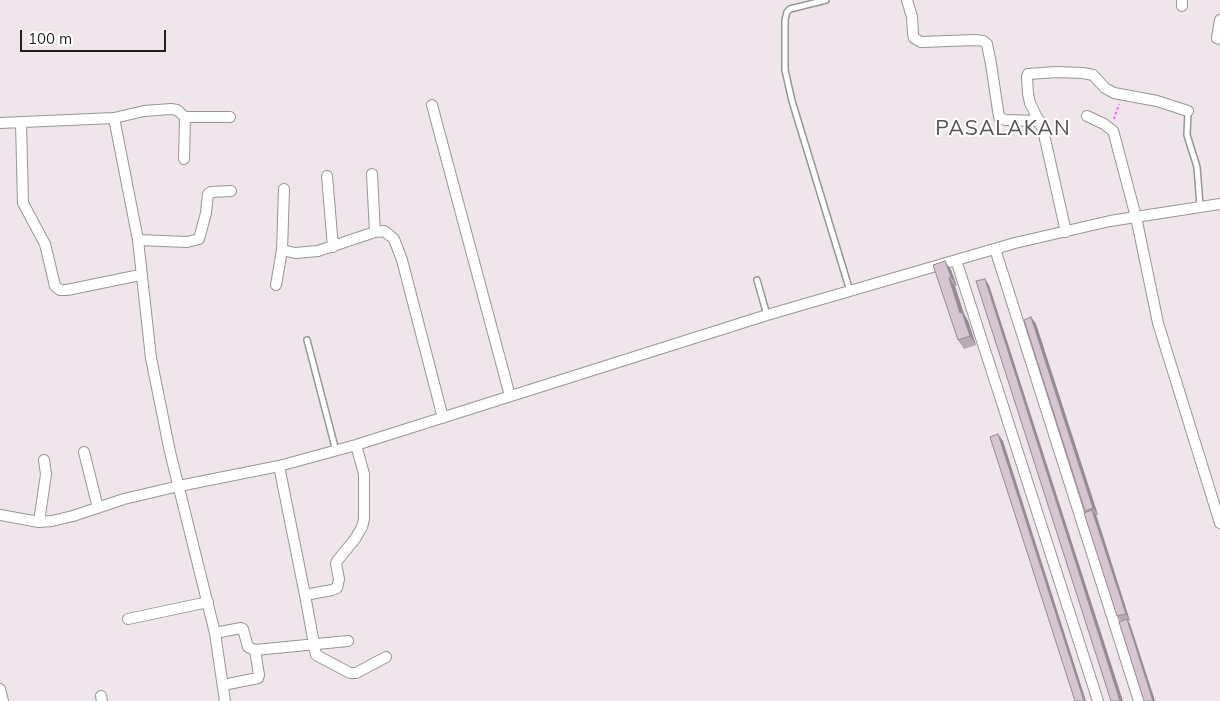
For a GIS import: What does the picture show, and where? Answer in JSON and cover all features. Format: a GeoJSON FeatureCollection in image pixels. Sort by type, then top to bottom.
{"type":"FeatureCollection","features":[{"type":"Feature","properties":{"kind":"street"},"geometry":{"type":"LineString","coordinates":[[906,0],[912,17],[914,38],[921,42],[975,40],[983,41],[987,44],[999,117],[1005,120],[1040,121]]}},
{"type":"Feature","properties":{"kind":"street"},"geometry":{"type":"LineString","coordinates":[[1220,20],[1217,38],[1220,39]]}},
{"type":"Feature","properties":{"kind":"street"},"geometry":{"type":"LineString","coordinates":[[1066,232],[1040,121],[1030,103],[1027,77],[1030,73],[1057,72],[1093,75],[1106,88],[1123,96],[1157,101],[1188,110]]}},
{"type":"Feature","properties":{"kind":"street"},"geometry":{"type":"LineString","coordinates":[[432,105],[510,396]]}},
{"type":"Feature","properties":{"kind":"street"},"geometry":{"type":"LineString","coordinates":[[0,123],[114,118],[144,111],[171,109],[178,110],[186,117],[230,117]]}},
{"type":"Feature","properties":{"kind":"street"},"geometry":{"type":"LineString","coordinates":[[1087,116],[1113,131],[1136,217],[1158,324],[1220,523]]}},
{"type":"Feature","properties":{"kind":"street"},"geometry":{"type":"LineString","coordinates":[[184,159],[186,117]]}},
{"type":"Feature","properties":{"kind":"street"},"geometry":{"type":"LineString","coordinates":[[114,118],[138,240],[140,275],[151,358],[164,426],[215,633],[225,701]]}},
{"type":"Feature","properties":{"kind":"street"},"geometry":{"type":"LineString","coordinates":[[21,123],[23,203],[45,244],[55,286],[60,290],[67,290],[140,275]]}},
{"type":"Feature","properties":{"kind":"street"},"geometry":{"type":"LineString","coordinates":[[372,174],[375,232]]}},
{"type":"Feature","properties":{"kind":"street"},"geometry":{"type":"LineString","coordinates":[[327,176],[333,247]]}},
{"type":"Feature","properties":{"kind":"street"},"geometry":{"type":"LineString","coordinates":[[276,285],[282,250],[284,189]]}},
{"type":"Feature","properties":{"kind":"street"},"geometry":{"type":"LineString","coordinates":[[138,240],[187,242],[199,239],[206,213],[208,194],[211,192],[231,191]]}},
{"type":"Feature","properties":{"kind":"street"},"geometry":{"type":"LineString","coordinates":[[0,515],[39,522],[52,521],[124,499],[279,466],[356,445],[767,315],[995,249],[1136,217],[1220,204]]}},
{"type":"Feature","properties":{"kind":"street"},"geometry":{"type":"LineString","coordinates":[[282,250],[307,252],[333,247],[375,232],[384,231],[394,239],[402,260],[443,418]]}},
{"type":"Feature","properties":{"kind":"street"},"geometry":{"type":"LineString","coordinates":[[995,249],[1139,701]]}},
{"type":"Feature","properties":{"kind":"street"},"geometry":{"type":"LineString","coordinates":[[956,260],[1098,701]]}},
{"type":"Feature","properties":{"kind":"street"},"geometry":{"type":"LineString","coordinates":[[306,595],[337,588],[339,579],[337,561],[362,527],[364,519],[364,474],[356,445]]}},
{"type":"Feature","properties":{"kind":"street"},"geometry":{"type":"LineString","coordinates":[[84,452],[98,508]]}},
{"type":"Feature","properties":{"kind":"street"},"geometry":{"type":"LineString","coordinates":[[39,522],[46,474],[44,460]]}},
{"type":"Feature","properties":{"kind":"street"},"geometry":{"type":"LineString","coordinates":[[279,466],[306,595],[316,655],[350,673],[356,674],[386,657]]}},
{"type":"Feature","properties":{"kind":"street"},"geometry":{"type":"LineString","coordinates":[[128,619],[208,602]]}},
{"type":"Feature","properties":{"kind":"street"},"geometry":{"type":"LineString","coordinates":[[215,633],[243,629],[248,647],[255,650],[348,641]]}},
{"type":"Feature","properties":{"kind":"street"},"geometry":{"type":"LineString","coordinates":[[223,685],[258,678],[255,650]]}},
{"type":"Feature","properties":{"kind":"street"},"geometry":{"type":"LineString","coordinates":[[0,689],[3,701]]}},
{"type":"Feature","properties":{"kind":"lane"},"geometry":{"type":"LineString","coordinates":[[826,0],[787,12],[785,20],[785,70],[792,100],[850,292]]}},
{"type":"Feature","properties":{"kind":"lane"},"geometry":{"type":"LineString","coordinates":[[1188,110],[1187,135],[1197,167],[1200,206]]}},
{"type":"Feature","properties":{"kind":"lane"},"geometry":{"type":"LineString","coordinates":[[757,280],[767,315]]}},
{"type":"Feature","properties":{"kind":"lane"},"geometry":{"type":"LineString","coordinates":[[306,340],[336,451]]}},
{"type":"Feature","properties":{"kind":"path"},"geometry":{"type":"LineString","coordinates":[[1113,131],[1114,121],[1123,96]]}},
{"type":"Feature","properties":{"kind":"building"},"geometry":{"type":"Polygon","coordinates":[[[945,261],[960,313],[962,312],[970,336],[958,340],[933,265],[945,261]]]}},
{"type":"Feature","properties":{"kind":"building"},"geometry":{"type":"Polygon","coordinates":[[[985,279],[1120,701],[1111,701],[976,281],[985,279]]]}},
{"type":"Feature","properties":{"kind":"building"},"geometry":{"type":"Polygon","coordinates":[[[1031,317],[1093,508],[1085,511],[1024,320],[1031,317]]]}},
{"type":"Feature","properties":{"kind":"building"},"geometry":{"type":"Polygon","coordinates":[[[998,434],[1084,701],[1075,701],[990,437],[998,434]]]}},
{"type":"Feature","properties":{"kind":"building"},"geometry":{"type":"Polygon","coordinates":[[[1092,510],[1126,614],[1117,616],[1084,513],[1092,510]]]}},
{"type":"Feature","properties":{"kind":"building"},"geometry":{"type":"Polygon","coordinates":[[[1127,619],[1153,701],[1144,701],[1119,622],[1127,619]]]}},
{"type":"Feature","properties":{"kind":"district","name":"PASALAKAN"},"geometry":{"type":"Point","coordinates":[1003,129]}}]}
